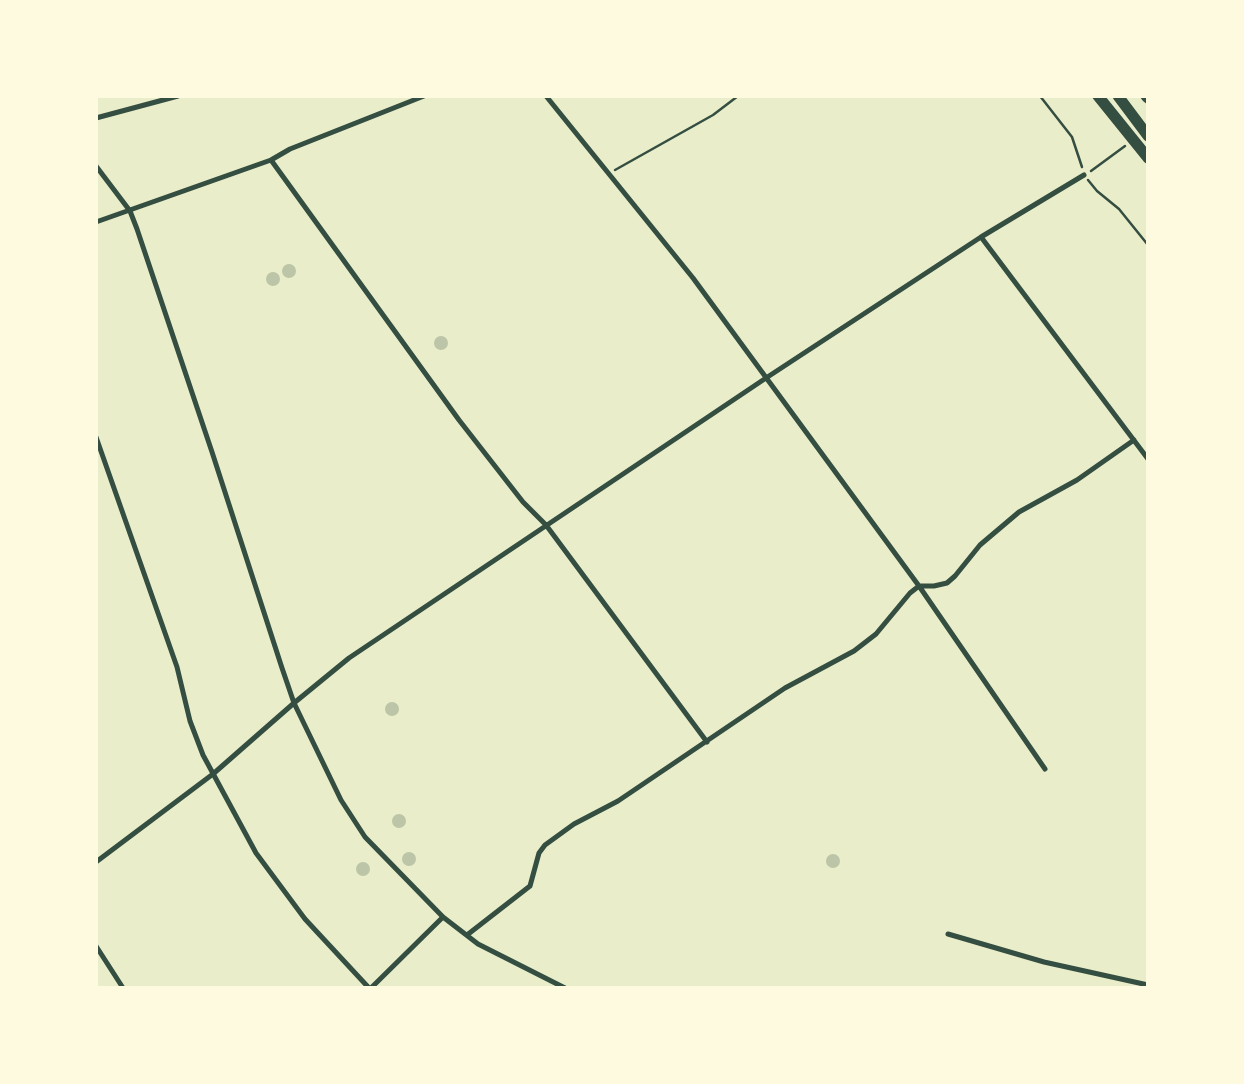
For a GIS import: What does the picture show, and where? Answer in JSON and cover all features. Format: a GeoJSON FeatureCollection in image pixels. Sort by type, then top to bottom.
{"type":"FeatureCollection","features":[{"type":"Feature","properties":{"kind":"main road"},"geometry":{"type":"LineString","coordinates":[[1098,96],[1148,158]]}},
{"type":"Feature","properties":{"kind":"main road"},"geometry":{"type":"LineString","coordinates":[[1118,96],[1148,136]]}},
{"type":"Feature","properties":{"kind":"street"},"geometry":{"type":"LineString","coordinates":[[96,118],[178,96]]}},
{"type":"Feature","properties":{"kind":"street"},"geometry":{"type":"LineString","coordinates":[[96,222],[271,160],[290,149],[424,96]]}},
{"type":"Feature","properties":{"kind":"street"},"geometry":{"type":"LineString","coordinates":[[546,96],[693,278],[919,586],[1045,770]]}},
{"type":"Feature","properties":{"kind":"street"},"geometry":{"type":"LineString","coordinates":[[271,160],[459,420],[523,502],[546,525],[706,742]]}},
{"type":"Feature","properties":{"kind":"street"},"geometry":{"type":"LineString","coordinates":[[96,166],[130,211],[157,287],[256,594],[294,702],[341,800],[365,837],[443,917],[478,944],[565,988]]}},
{"type":"Feature","properties":{"kind":"street"},"geometry":{"type":"LineString","coordinates":[[96,862],[214,774],[294,702],[349,658],[766,378],[982,237],[1084,175]]}},
{"type":"Feature","properties":{"kind":"street"},"geometry":{"type":"LineString","coordinates":[[982,237],[1148,459]]}},
{"type":"Feature","properties":{"kind":"street"},"geometry":{"type":"LineString","coordinates":[[96,437],[177,667],[196,740],[256,853],[305,919],[370,988],[443,917]]}},
{"type":"Feature","properties":{"kind":"street"},"geometry":{"type":"LineString","coordinates":[[467,935],[530,886],[539,853],[545,845],[574,824],[618,801],[785,688],[854,651],[876,634],[910,593],[919,586],[934,586],[947,582],[955,576],[980,544],[1012,517],[1077,480],[1134,440]]}},
{"type":"Feature","properties":{"kind":"street"},"geometry":{"type":"LineString","coordinates":[[948,934],[1044,962],[1148,985]]}},
{"type":"Feature","properties":{"kind":"street"},"geometry":{"type":"LineString","coordinates":[[96,946],[123,988]]}},
{"type":"Feature","properties":{"kind":"path"},"geometry":{"type":"LineString","coordinates":[[610,173],[713,115],[738,96]]}},
{"type":"Feature","properties":{"kind":"path"},"geometry":{"type":"LineString","coordinates":[[1084,175],[1101,164]]}},
{"type":"Feature","properties":{"kind":"building"},"geometry":{"type":"Polygon","coordinates":[[[286,264],[292,264],[296,271],[292,278],[286,278],[282,274],[282,268],[286,264]]]}},
{"type":"Feature","properties":{"kind":"building"},"geometry":{"type":"Polygon","coordinates":[[[273,272],[278,274],[280,279],[278,284],[273,286],[268,284],[266,279],[268,274],[273,272]]]}},
{"type":"Feature","properties":{"kind":"building"},"geometry":{"type":"Polygon","coordinates":[[[441,336],[446,338],[448,343],[446,348],[441,350],[436,348],[434,343],[436,338],[441,336]]]}},
{"type":"Feature","properties":{"kind":"building"},"geometry":{"type":"Polygon","coordinates":[[[392,702],[397,704],[399,709],[397,714],[392,716],[387,714],[385,709],[387,704],[392,702]]]}},
{"type":"Feature","properties":{"kind":"building"},"geometry":{"type":"Polygon","coordinates":[[[399,814],[404,816],[406,821],[404,826],[399,828],[394,826],[392,821],[394,816],[399,814]]]}},
{"type":"Feature","properties":{"kind":"building"},"geometry":{"type":"Polygon","coordinates":[[[409,852],[414,854],[416,859],[414,864],[409,866],[404,864],[402,859],[404,854],[409,852]]]}},
{"type":"Feature","properties":{"kind":"building"},"geometry":{"type":"Polygon","coordinates":[[[830,854],[836,854],[840,861],[836,868],[830,868],[826,864],[826,858],[830,854]]]}},
{"type":"Feature","properties":{"kind":"building"},"geometry":{"type":"Polygon","coordinates":[[[363,862],[368,864],[370,869],[368,874],[363,876],[358,874],[356,869],[358,864],[363,862]]]}}]}
